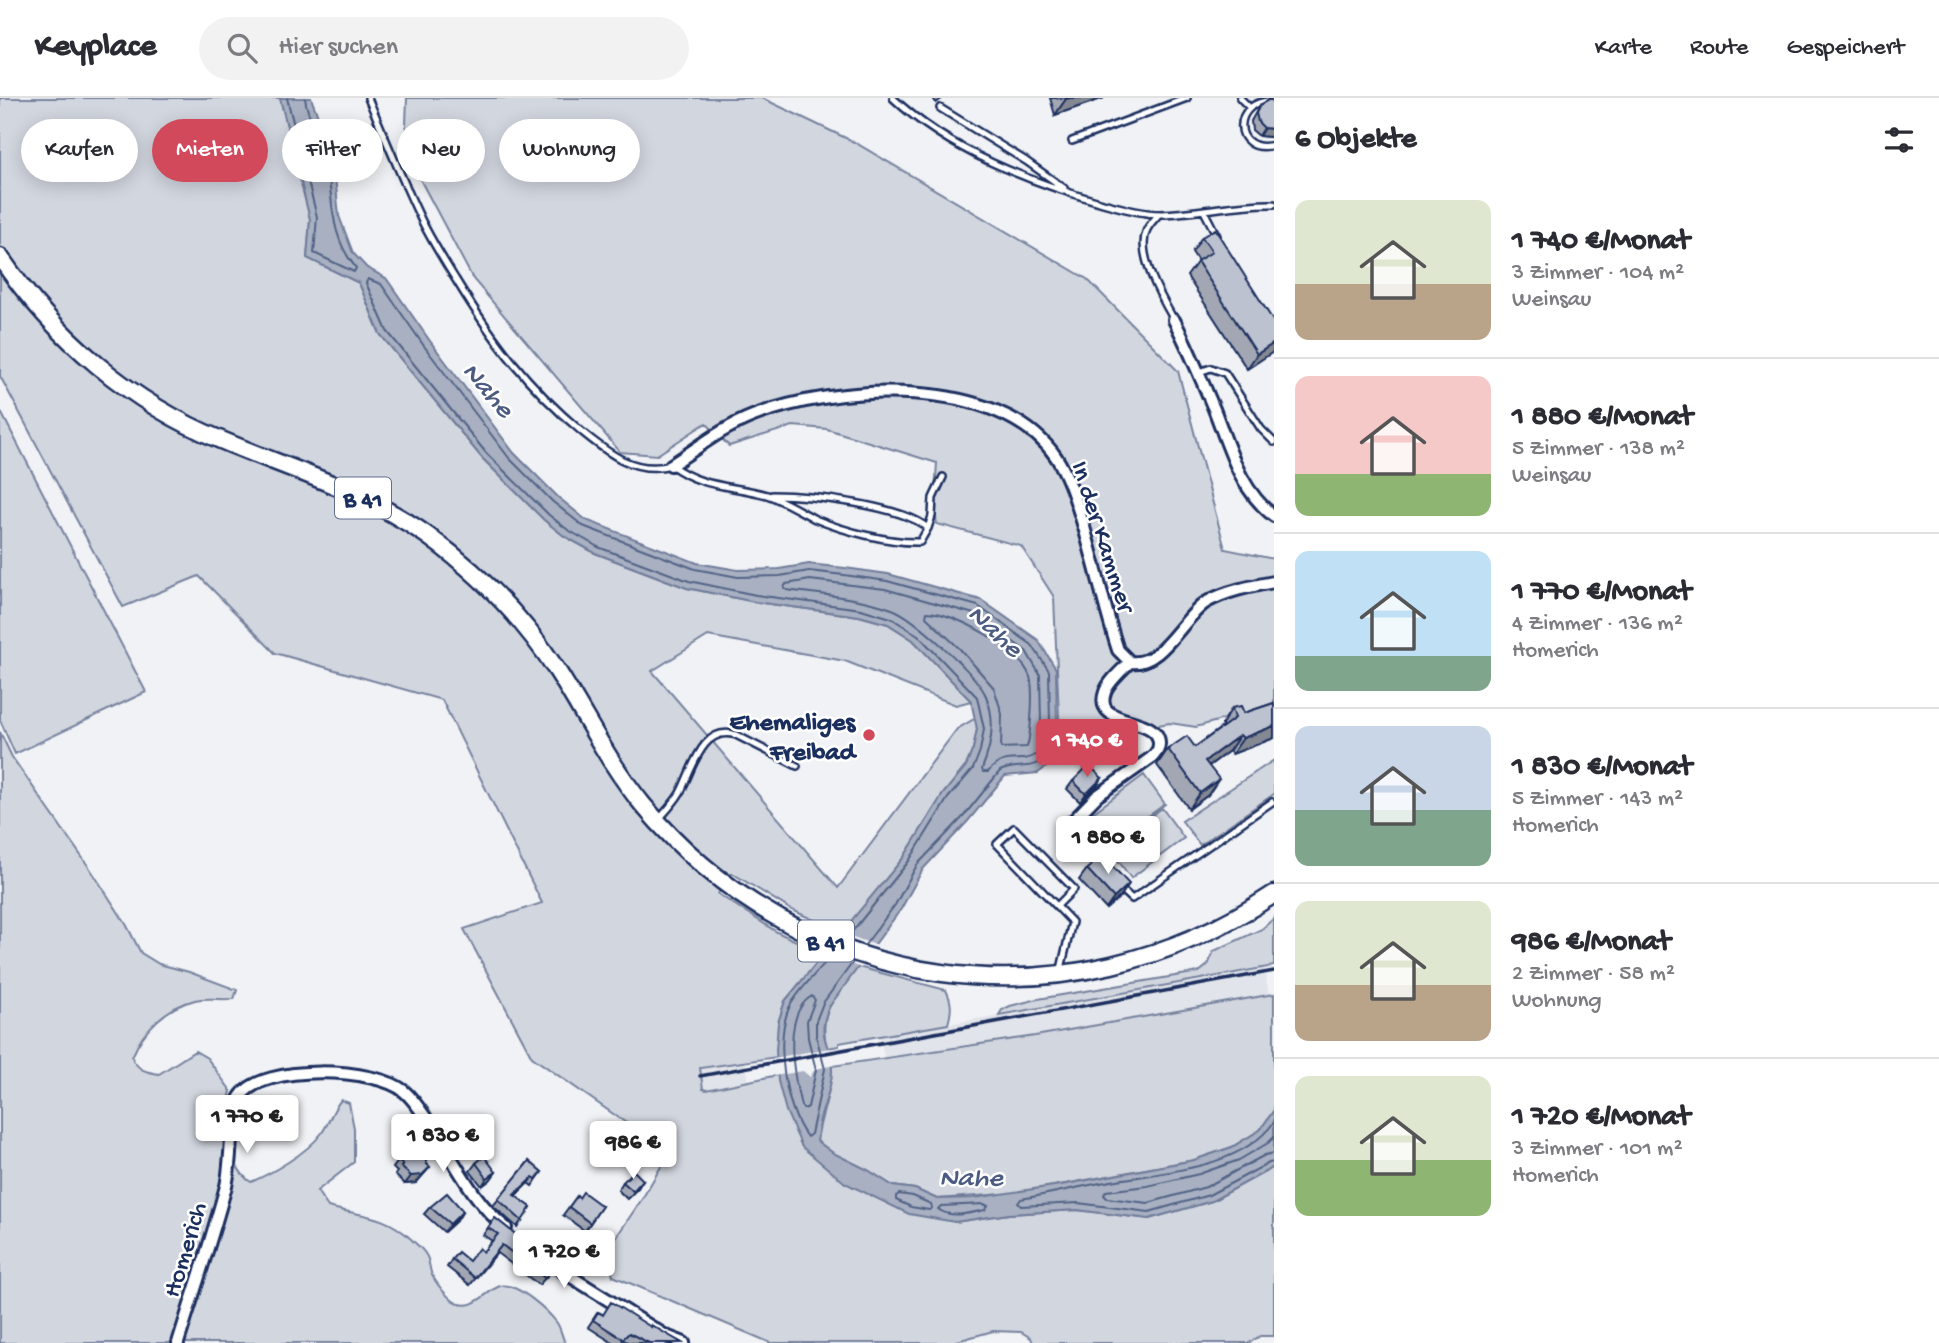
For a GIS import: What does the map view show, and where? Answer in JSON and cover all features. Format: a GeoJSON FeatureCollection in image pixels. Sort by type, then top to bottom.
{"type":"FeatureCollection","features":[{"type":"Feature","properties":{"kind":"main road","name":"B 41"},"geometry":{"type":"LineString","coordinates":[[0,257],[14,278],[68,339],[106,372],[150,404],[210,435],[320,478],[375,503],[426,535],[468,569],[508,607],[542,649],[622,777],[657,821],[701,864],[774,915],[830,942],[882,961],[937,972],[1000,978],[1059,975],[1124,963],[1177,946],[1226,923],[1274,894]]}},
{"type":"Feature","properties":{"kind":"street"},"geometry":{"type":"LineString","coordinates":[[1174,320],[1199,372],[1244,483],[1259,503],[1274,516]]}},
{"type":"Feature","properties":{"kind":"street","name":"In der Kammer"},"geometry":{"type":"LineString","coordinates":[[671,465],[732,425],[779,407],[828,396],[878,392],[926,395],[973,403],[1000,412],[1036,434],[1062,466],[1085,529],[1116,644],[1121,655],[1130,662]]}},
{"type":"Feature","properties":{"kind":"street"},"geometry":{"type":"LineString","coordinates":[[1065,830],[1097,796],[1158,750],[1159,740],[1152,729],[1115,716],[1105,706],[1105,692],[1130,662],[1143,662],[1155,656],[1189,618],[1218,596],[1274,582]]}},
{"type":"Feature","properties":{"kind":"street","name":"Homerich"},"geometry":{"type":"LineString","coordinates":[[178,1343],[227,1183],[236,1107],[245,1091],[259,1082],[283,1077],[341,1072],[373,1077],[397,1086],[417,1105],[487,1211],[565,1273],[666,1336],[684,1343]]}},
{"type":"Feature","properties":{"kind":"lane"},"geometry":{"type":"LineString","coordinates":[[368,98],[420,217],[503,353],[555,409],[614,456],[643,467],[671,465],[696,481],[770,495],[829,500],[889,512],[913,518],[928,528]]}},
{"type":"Feature","properties":{"kind":"lane"},"geometry":{"type":"LineString","coordinates":[[893,98],[908,112],[985,159],[1070,193],[1123,208],[1159,214],[1274,204]]}},
{"type":"Feature","properties":{"kind":"lane"},"geometry":{"type":"LineString","coordinates":[[1072,141],[1187,98]]}},
{"type":"Feature","properties":{"kind":"lane"},"geometry":{"type":"LineString","coordinates":[[1240,98],[1248,106]]}},
{"type":"Feature","properties":{"kind":"lane"},"geometry":{"type":"LineString","coordinates":[[1274,101],[1261,99],[1248,106],[1241,120],[1244,134],[1255,145],[1274,145]]}},
{"type":"Feature","properties":{"kind":"lane"},"geometry":{"type":"LineString","coordinates":[[940,108],[1026,161],[1070,193]]}},
{"type":"Feature","properties":{"kind":"lane"},"geometry":{"type":"LineString","coordinates":[[1203,211],[1221,242]]}},
{"type":"Feature","properties":{"kind":"lane"},"geometry":{"type":"LineString","coordinates":[[1159,214],[1146,230],[1143,248],[1159,293],[1174,320]]}},
{"type":"Feature","properties":{"kind":"lane"},"geometry":{"type":"LineString","coordinates":[[1199,372],[1211,368],[1225,373],[1261,429],[1274,442]]}},
{"type":"Feature","properties":{"kind":"lane"},"geometry":{"type":"LineString","coordinates":[[770,495],[820,521],[890,541],[920,542],[928,528],[933,498],[943,477]]}},
{"type":"Feature","properties":{"kind":"lane"},"geometry":{"type":"LineString","coordinates":[[657,821],[675,802],[703,746],[715,736],[729,732],[736,734],[797,766]]}},
{"type":"Feature","properties":{"kind":"lane"},"geometry":{"type":"LineString","coordinates":[[1113,879],[1132,899],[1272,802]]}},
{"type":"Feature","properties":{"kind":"lane"},"geometry":{"type":"LineString","coordinates":[[1057,906],[1074,889],[1014,828],[997,844],[1072,922],[1059,975]]}},
{"type":"Feature","properties":{"kind":"lane"},"geometry":{"type":"LineString","coordinates":[[1065,830],[1103,869]]}},
{"type":"Feature","properties":{"kind":"shaded area"},"geometry":{"type":"Polygon","coordinates":[[[0,98],[280,98],[285,119],[282,119],[282,182],[301,182],[310,219],[307,258],[359,283],[380,334],[482,458],[544,520],[564,536],[595,553],[687,588],[755,602],[859,616],[888,624],[913,640],[971,701],[956,705],[845,661],[708,636],[652,671],[838,888],[957,729],[976,718],[973,749],[966,766],[943,794],[904,857],[842,933],[790,909],[732,873],[718,894],[777,932],[824,954],[785,1001],[778,1023],[777,1057],[700,1068],[703,1089],[778,1075],[802,1147],[955,1222],[1009,1214],[1077,1210],[1149,1219],[1212,1201],[1274,1167],[1274,1336],[1260,1336],[1249,1343],[1033,1343],[1031,1338],[1021,1332],[993,1331],[950,1343],[771,1343],[613,1276],[608,1249],[669,1153],[532,1057],[464,929],[542,903],[442,700],[275,653],[199,576],[123,607],[0,376],[0,98]]]}},
{"type":"Feature","properties":{"kind":"shaded area"},"geometry":{"type":"Polygon","coordinates":[[[407,98],[762,98],[854,142],[1087,279],[1178,371],[1225,549],[1274,559],[1274,705],[1196,727],[1170,723],[1060,741],[1054,597],[1021,546],[937,524],[934,506],[937,463],[827,429],[793,426],[729,446],[706,423],[657,455],[620,452],[473,279],[421,182],[485,182],[485,119],[406,119],[407,98]]]}},
{"type":"Feature","properties":{"kind":"shaded area"},"geometry":{"type":"Polygon","coordinates":[[[0,410],[146,692],[15,754],[0,720],[0,410]]]}},
{"type":"Feature","properties":{"kind":"shaded area"},"geometry":{"type":"Polygon","coordinates":[[[0,732],[12,757],[91,870],[126,924],[141,953],[159,964],[237,990],[234,999],[195,1000],[165,1014],[142,1038],[132,1057],[139,1068],[159,1074],[195,1051],[207,1058],[231,1091],[226,1137],[238,1167],[251,1182],[279,1168],[307,1148],[324,1130],[341,1100],[349,1103],[354,1128],[354,1162],[317,1191],[328,1207],[382,1220],[401,1231],[423,1251],[434,1278],[457,1303],[469,1304],[500,1286],[523,1292],[547,1311],[557,1323],[565,1343],[0,1343],[0,732]]]}},
{"type":"Feature","properties":{"kind":"shaded area"},"geometry":{"type":"Polygon","coordinates":[[[1274,760],[1274,794],[1200,845],[1182,821],[1274,760]]]}},
{"type":"Feature","properties":{"kind":"shaded area"},"geometry":{"type":"Polygon","coordinates":[[[1144,775],[1165,804],[1107,846],[1086,818],[1144,775]]]}},
{"type":"Feature","properties":{"kind":"shaded area"},"geometry":{"type":"Polygon","coordinates":[[[1162,808],[1184,838],[1131,878],[1109,848],[1162,808]]]}},
{"type":"Feature","properties":{"kind":"shaded area"},"geometry":{"type":"Polygon","coordinates":[[[1274,918],[1274,966],[999,1015],[1010,1006],[1038,999],[1199,972],[1208,965],[1214,951],[1262,929],[1274,918]]]}},
{"type":"Feature","properties":{"kind":"shaded area"},"geometry":{"type":"Polygon","coordinates":[[[858,967],[946,990],[951,1006],[948,1024],[839,1043],[839,1046],[827,1048],[827,1013],[836,995],[858,967]]]}},
{"type":"Feature","properties":{"kind":"shaded area"},"geometry":{"type":"Polygon","coordinates":[[[1264,968],[1269,995],[1035,1036],[884,1058],[880,1036],[1264,968]]]}},
{"type":"Feature","properties":{"kind":"shaded area"},"geometry":{"type":"Polygon","coordinates":[[[1274,994],[1274,1110],[1260,1130],[1232,1147],[1194,1160],[1016,1193],[937,1199],[915,1189],[893,1186],[833,1153],[817,1141],[832,1066],[1035,1036],[1274,994]]]}},
{"type":"Feature","properties":{"kind":"shaded area"},"geometry":{"type":"Polygon","coordinates":[[[745,1061],[749,1082],[704,1090],[699,1068],[745,1061]]]}},
{"type":"Feature","properties":{"kind":"water"},"geometry":{"type":"Polygon","coordinates":[[[280,98],[311,98],[319,119],[285,119],[280,98]]]}},
{"type":"Feature","properties":{"kind":"water","name":"Nahe"},"geometry":{"type":"Polygon","coordinates":[[[301,182],[336,182],[339,216],[353,253],[367,268],[386,278],[514,453],[558,497],[586,520],[697,563],[738,570],[779,569],[809,564],[845,568],[888,574],[981,600],[1038,640],[1056,669],[1057,725],[1052,763],[1038,773],[1005,776],[923,869],[901,909],[829,1007],[824,1034],[832,1077],[819,1122],[817,1141],[833,1153],[893,1186],[915,1189],[937,1199],[974,1198],[1194,1160],[1232,1147],[1260,1130],[1274,1110],[1274,1167],[1212,1201],[1149,1219],[1077,1210],[1009,1214],[955,1222],[909,1214],[845,1183],[802,1147],[786,1111],[778,1081],[778,1023],[785,1001],[904,857],[943,794],[966,766],[977,729],[971,701],[913,640],[888,624],[859,616],[755,602],[687,588],[595,553],[564,536],[544,520],[482,458],[380,334],[359,283],[307,258],[310,219],[301,182]]]}},
{"type":"Feature","properties":{"kind":"pier"},"geometry":{"type":"Polygon","coordinates":[[[839,932],[878,946],[861,968],[821,953],[839,932]]]}},
{"type":"Feature","properties":{"kind":"pier"},"geometry":{"type":"Polygon","coordinates":[[[830,1048],[835,1065],[815,1069],[810,1077],[803,1071],[774,1076],[773,1058],[830,1048]]]}},
{"type":"Feature","properties":{"kind":"building"},"geometry":{"type":"Polygon","coordinates":[[[1270,99],[1274,102],[1274,129],[1264,128],[1258,122],[1256,113],[1260,105],[1270,99]]]}},
{"type":"Feature","properties":{"kind":"building"},"geometry":{"type":"Polygon","coordinates":[[[1215,229],[1274,322],[1274,343],[1257,354],[1197,261],[1212,252],[1202,237],[1215,229]]]}},
{"type":"Feature","properties":{"kind":"building"},"geometry":{"type":"Polygon","coordinates":[[[1274,703],[1274,726],[1243,738],[1240,735],[1205,761],[1219,779],[1200,793],[1168,749],[1187,736],[1195,747],[1235,718],[1232,708],[1241,706],[1244,713],[1274,703]]]}},
{"type":"Feature","properties":{"kind":"building"},"geometry":{"type":"Polygon","coordinates":[[[1089,765],[1102,778],[1086,794],[1073,781],[1089,765]]]}},
{"type":"Feature","properties":{"kind":"building"},"geometry":{"type":"Polygon","coordinates":[[[1102,855],[1129,884],[1114,898],[1087,869],[1102,855]]]}},
{"type":"Feature","properties":{"kind":"building"},"geometry":{"type":"Polygon","coordinates":[[[411,1147],[421,1156],[426,1156],[426,1163],[430,1167],[422,1175],[411,1176],[401,1167],[403,1165],[399,1160],[411,1147]]]}},
{"type":"Feature","properties":{"kind":"building"},"geometry":{"type":"Polygon","coordinates":[[[484,1156],[496,1172],[487,1178],[476,1163],[484,1156]]]}},
{"type":"Feature","properties":{"kind":"building"},"geometry":{"type":"Polygon","coordinates":[[[529,1161],[542,1172],[514,1195],[531,1207],[522,1221],[498,1199],[529,1161]]]}},
{"type":"Feature","properties":{"kind":"building"},"geometry":{"type":"Polygon","coordinates":[[[634,1171],[643,1180],[633,1191],[623,1182],[634,1171]]]}},
{"type":"Feature","properties":{"kind":"building"},"geometry":{"type":"Polygon","coordinates":[[[583,1192],[602,1206],[590,1223],[569,1207],[583,1192]]]}},
{"type":"Feature","properties":{"kind":"building"},"geometry":{"type":"Polygon","coordinates":[[[447,1193],[463,1211],[450,1224],[430,1207],[447,1193]]]}},
{"type":"Feature","properties":{"kind":"building"},"geometry":{"type":"Polygon","coordinates":[[[495,1218],[547,1259],[553,1267],[545,1278],[502,1245],[475,1278],[452,1259],[458,1252],[469,1261],[479,1248],[483,1252],[498,1234],[488,1228],[495,1218]]]}},
{"type":"Feature","properties":{"kind":"building"},"geometry":{"type":"Polygon","coordinates":[[[573,1237],[581,1244],[574,1252],[566,1244],[573,1237]]]}},
{"type":"Feature","properties":{"kind":"building"},"geometry":{"type":"Polygon","coordinates":[[[611,1302],[682,1343],[649,1343],[629,1333],[623,1339],[593,1320],[598,1312],[603,1315],[611,1302]]]}},
{"type":"Feature","properties":{"kind":"railway"},"geometry":{"type":"LineString","coordinates":[[700,1076],[1274,971]]}},
{"type":"Feature","properties":{"kind":"place","name":"Ehemaliges Freibad"},"geometry":{"type":"Point","coordinates":[869,735]}}]}
